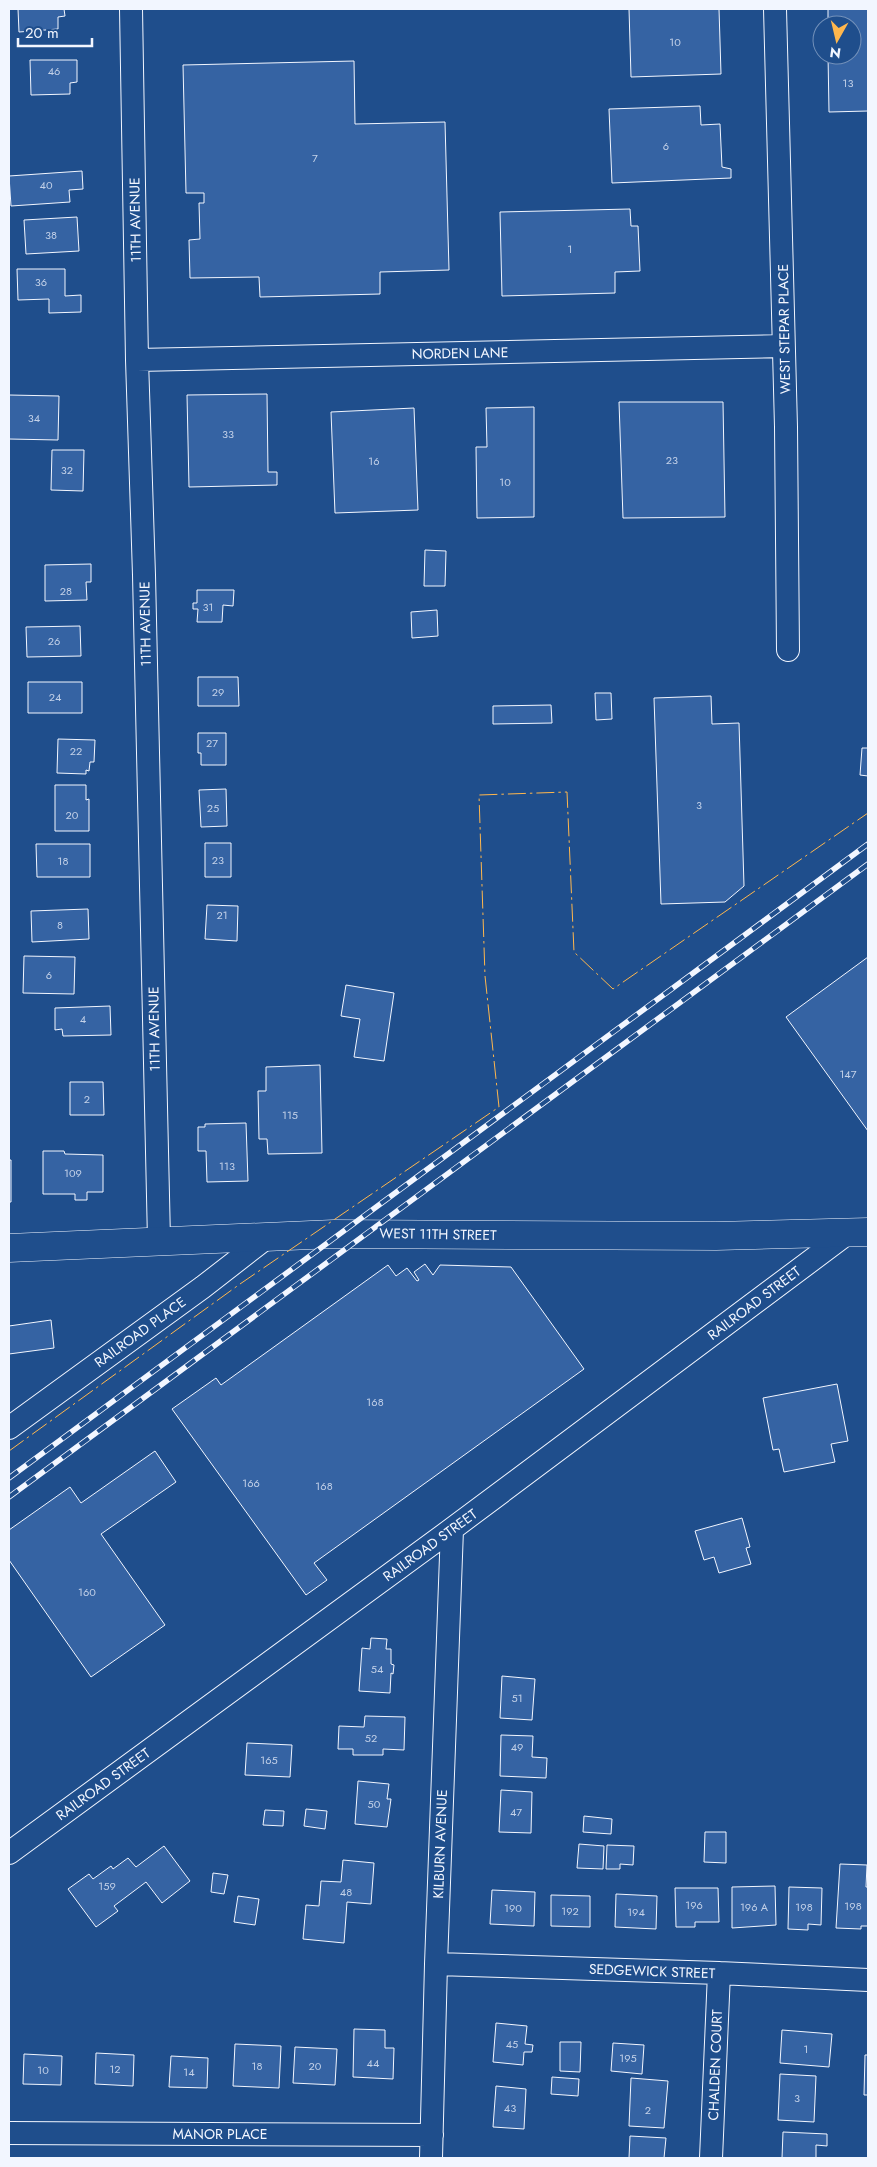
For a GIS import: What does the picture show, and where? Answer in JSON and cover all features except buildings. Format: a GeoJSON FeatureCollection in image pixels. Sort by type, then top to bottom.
{"type":"FeatureCollection","features":[{"type":"Feature","properties":{"kind":"street","name":"11TH AVENUE"},"geometry":{"type":"LineString","coordinates":[[131,9],[137,360],[145,605],[159,1240]]}},
{"type":"Feature","properties":{"kind":"street","name":"WEST STEPAR PLACE"},"geometry":{"type":"LineString","coordinates":[[775,9],[786,427],[788,650]]}},
{"type":"Feature","properties":{"kind":"street","name":"NORDEN LANE"},"geometry":{"type":"LineString","coordinates":[[137,360],[783,346]]}},
{"type":"Feature","properties":{"kind":"street","name":"WEST 11TH STREET"},"geometry":{"type":"LineString","coordinates":[[9,1248],[270,1235],[370,1233],[716,1236],[858,1233]]}},
{"type":"Feature","properties":{"kind":"street","name":"RAILROAD STREET"},"geometry":{"type":"LineString","coordinates":[[9,1853],[858,1233]]}},
{"type":"Feature","properties":{"kind":"street","name":"RAILROAD PLACE"},"geometry":{"type":"LineString","coordinates":[[9,1428],[203,1287],[270,1235]]}},
{"type":"Feature","properties":{"kind":"street","name":"KILBURN AVENUE"},"geometry":{"type":"LineString","coordinates":[[431,2158],[452,1529]]}},
{"type":"Feature","properties":{"kind":"street","name":"SEDGEWICK STREET"},"geometry":{"type":"LineString","coordinates":[[436,1964],[868,1980]]}},
{"type":"Feature","properties":{"kind":"street","name":"CHALDEN COURT"},"geometry":{"type":"LineString","coordinates":[[711,2158],[719,1973]]}},
{"type":"Feature","properties":{"kind":"street","name":"MANOR PLACE"},"geometry":{"type":"LineString","coordinates":[[9,2133],[432,2135]]}},
{"type":"Feature","properties":{"kind":"railway"},"geometry":{"type":"LineString","coordinates":[[9,1478],[868,844]]}},
{"type":"Feature","properties":{"kind":"railway"},"geometry":{"type":"LineString","coordinates":[[9,1497],[868,864]]}},
{"type":"Feature","properties":{"kind":"power"},"geometry":{"type":"LineString","coordinates":[[9,1451],[240,1284],[499,1107],[485,976],[479,795],[567,792],[574,952],[613,989],[868,813]]}}]}
